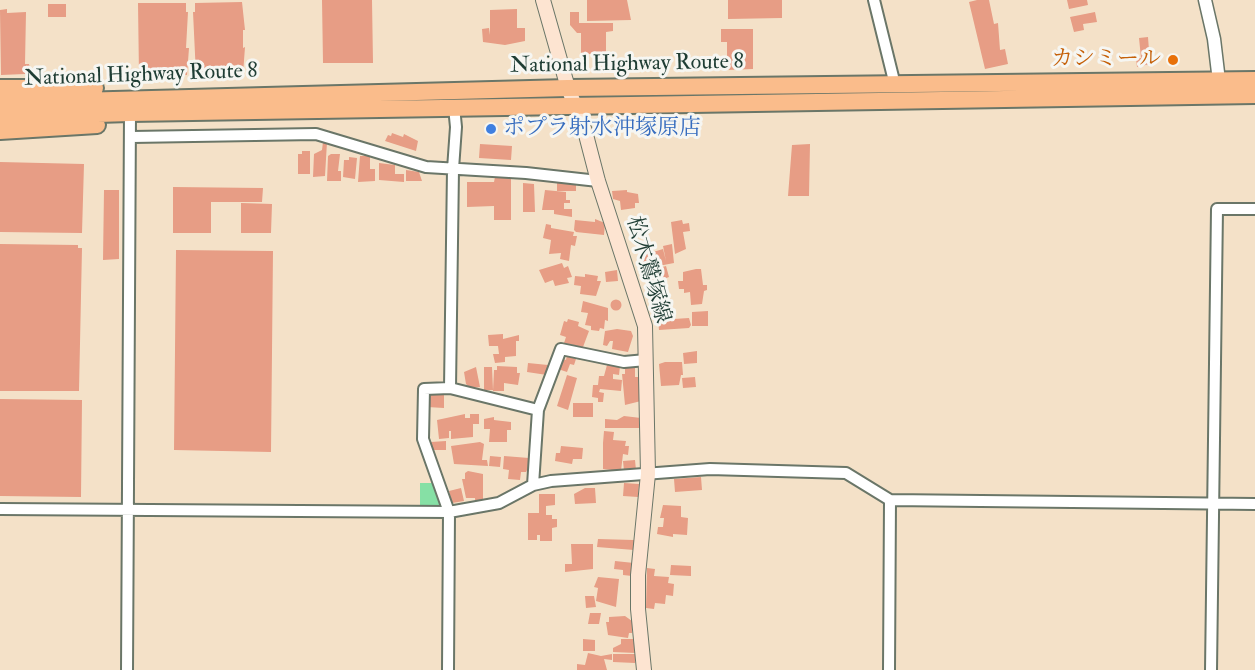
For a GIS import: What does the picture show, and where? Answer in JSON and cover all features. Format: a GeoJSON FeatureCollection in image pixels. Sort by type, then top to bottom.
{"type":"FeatureCollection","features":[{"type":"Feature","properties":{"kind":"highway","name":"National Highway Route 8"},"geometry":{"type":"LineString","coordinates":[[0,117],[97,106],[311,93],[1255,80]]}},
{"type":"Feature","properties":{"kind":"highway"},"geometry":{"type":"LineString","coordinates":[[0,88],[249,89],[311,93]]}},
{"type":"Feature","properties":{"kind":"highway","name":"National Highway Route 8"},"geometry":{"type":"LineString","coordinates":[[0,103],[97,106],[131,124],[235,112],[1255,95]]}},
{"type":"Feature","properties":{"kind":"highway"},"geometry":{"type":"LineString","coordinates":[[0,131],[131,124]]}},
{"type":"Feature","properties":{"kind":"main road","name":"松木鷲塚線"},"geometry":{"type":"LineString","coordinates":[[543,0],[568,88],[645,326],[648,474],[638,575],[638,609],[644,670]]}},
{"type":"Feature","properties":{"kind":"street"},"geometry":{"type":"LineString","coordinates":[[874,0],[895,85]]}},
{"type":"Feature","properties":{"kind":"street"},"geometry":{"type":"LineString","coordinates":[[1205,0],[1214,39],[1219,81]]}},
{"type":"Feature","properties":{"kind":"street"},"geometry":{"type":"LineString","coordinates":[[450,388],[453,169],[456,128],[454,107]]}},
{"type":"Feature","properties":{"kind":"street"},"geometry":{"type":"LineString","coordinates":[[127,670],[131,124],[316,134],[426,167],[526,173],[598,181]]}},
{"type":"Feature","properties":{"kind":"street"},"geometry":{"type":"LineString","coordinates":[[1211,670],[1217,209],[1255,209]]}},
{"type":"Feature","properties":{"kind":"street"},"geometry":{"type":"LineString","coordinates":[[533,485],[538,410],[561,349],[624,362],[646,360]]}},
{"type":"Feature","properties":{"kind":"street"},"geometry":{"type":"LineString","coordinates":[[448,670],[449,512],[423,439],[424,389],[450,388],[538,410]]}},
{"type":"Feature","properties":{"kind":"street"},"geometry":{"type":"LineString","coordinates":[[0,509],[449,512],[499,503],[533,485],[551,481],[710,469],[846,473],[890,500],[1255,504]]}},
{"type":"Feature","properties":{"kind":"street"},"geometry":{"type":"LineString","coordinates":[[889,670],[890,500]]}},
{"type":"Feature","properties":{"kind":"green space"},"geometry":{"type":"Polygon","coordinates":[[[420,483],[433,483],[441,506],[420,506],[420,483]]]}},
{"type":"Feature","properties":{"kind":"building"},"geometry":{"type":"Polygon","coordinates":[[[322,0],[372,0],[373,63],[323,63],[322,0]]]}},
{"type":"Feature","properties":{"kind":"building"},"geometry":{"type":"Polygon","coordinates":[[[587,0],[627,0],[631,20],[587,21],[587,0]]]}},
{"type":"Feature","properties":{"kind":"building"},"geometry":{"type":"Polygon","coordinates":[[[728,0],[782,0],[782,18],[728,19],[728,0]]]}},
{"type":"Feature","properties":{"kind":"building"},"geometry":{"type":"Polygon","coordinates":[[[989,0],[994,24],[998,23],[1000,50],[1005,49],[1008,64],[985,69],[969,2],[989,0]]]}},
{"type":"Feature","properties":{"kind":"building"},"geometry":{"type":"Polygon","coordinates":[[[1067,0],[1087,0],[1088,5],[1069,9],[1067,0]]]}},
{"type":"Feature","properties":{"kind":"building"},"geometry":{"type":"Polygon","coordinates":[[[242,2],[245,30],[243,30],[243,48],[245,47],[243,74],[196,75],[193,12],[195,12],[195,3],[242,2]]]}},
{"type":"Feature","properties":{"kind":"building"},"geometry":{"type":"Polygon","coordinates":[[[138,3],[186,3],[186,12],[188,12],[186,48],[189,48],[187,75],[139,76],[138,3]]]}},
{"type":"Feature","properties":{"kind":"building"},"geometry":{"type":"Polygon","coordinates":[[[48,4],[66,4],[66,17],[48,17],[48,4]]]}},
{"type":"Feature","properties":{"kind":"building"},"geometry":{"type":"Polygon","coordinates":[[[7,9],[7,13],[26,12],[25,64],[29,64],[30,68],[25,68],[25,74],[1,75],[0,10],[7,9]]]}},
{"type":"Feature","properties":{"kind":"building"},"geometry":{"type":"Polygon","coordinates":[[[517,9],[517,28],[525,28],[525,41],[505,45],[483,42],[482,29],[489,28],[490,35],[490,10],[517,9]]]}},
{"type":"Feature","properties":{"kind":"building"},"geometry":{"type":"Polygon","coordinates":[[[570,12],[579,12],[579,23],[613,23],[613,31],[606,32],[606,54],[581,54],[581,33],[577,33],[570,25],[570,12]]]}},
{"type":"Feature","properties":{"kind":"building"},"geometry":{"type":"Polygon","coordinates":[[[1095,12],[1097,22],[1083,24],[1084,30],[1074,32],[1070,17],[1095,12]]]}},
{"type":"Feature","properties":{"kind":"building"},"geometry":{"type":"Polygon","coordinates":[[[721,29],[753,29],[753,69],[727,70],[727,42],[721,42],[721,29]]]}},
{"type":"Feature","properties":{"kind":"building"},"geometry":{"type":"Polygon","coordinates":[[[1148,37],[1150,64],[1137,67],[1136,58],[1141,58],[1139,38],[1148,37]]]}},
{"type":"Feature","properties":{"kind":"building"},"geometry":{"type":"Polygon","coordinates":[[[392,133],[403,137],[404,134],[418,141],[416,151],[385,141],[392,133]]]}},
{"type":"Feature","properties":{"kind":"building"},"geometry":{"type":"Polygon","coordinates":[[[323,142],[327,142],[325,176],[313,177],[314,154],[322,150],[323,142]]]}},
{"type":"Feature","properties":{"kind":"building"},"geometry":{"type":"Polygon","coordinates":[[[480,144],[512,146],[511,160],[479,158],[480,144]]]}},
{"type":"Feature","properties":{"kind":"building"},"geometry":{"type":"Polygon","coordinates":[[[810,144],[809,196],[788,196],[792,145],[810,144]]]}},
{"type":"Feature","properties":{"kind":"building"},"geometry":{"type":"Polygon","coordinates":[[[302,151],[310,151],[310,174],[298,174],[298,154],[302,154],[302,151]]]}},
{"type":"Feature","properties":{"kind":"building"},"geometry":{"type":"Polygon","coordinates":[[[340,154],[338,171],[341,171],[341,181],[327,181],[328,156],[340,154]]]}},
{"type":"Feature","properties":{"kind":"building"},"geometry":{"type":"Polygon","coordinates":[[[360,156],[370,156],[370,169],[375,169],[375,181],[358,182],[360,156]]]}},
{"type":"Feature","properties":{"kind":"building"},"geometry":{"type":"Polygon","coordinates":[[[349,157],[357,158],[355,179],[343,177],[344,160],[349,160],[349,157]]]}},
{"type":"Feature","properties":{"kind":"building"},"geometry":{"type":"Polygon","coordinates":[[[0,162],[84,164],[82,233],[0,232],[0,162]]]}},
{"type":"Feature","properties":{"kind":"building"},"geometry":{"type":"Polygon","coordinates":[[[379,163],[395,165],[395,174],[404,174],[404,182],[379,180],[379,163]]]}},
{"type":"Feature","properties":{"kind":"building"},"geometry":{"type":"Polygon","coordinates":[[[406,170],[419,172],[422,181],[406,181],[406,170]]]}},
{"type":"Feature","properties":{"kind":"building"},"geometry":{"type":"Polygon","coordinates":[[[495,177],[511,177],[511,220],[494,220],[494,206],[467,207],[467,182],[494,182],[495,177]]]}},
{"type":"Feature","properties":{"kind":"building"},"geometry":{"type":"Polygon","coordinates":[[[557,181],[576,182],[576,191],[557,191],[557,181]]]}},
{"type":"Feature","properties":{"kind":"building"},"geometry":{"type":"Polygon","coordinates":[[[523,183],[534,184],[535,212],[523,212],[523,183]]]}},
{"type":"Feature","properties":{"kind":"building"},"geometry":{"type":"Polygon","coordinates":[[[173,187],[263,188],[262,202],[211,202],[211,233],[173,233],[173,187]]]}},
{"type":"Feature","properties":{"kind":"building"},"geometry":{"type":"Polygon","coordinates":[[[104,190],[119,190],[119,259],[103,260],[104,190]]]}},
{"type":"Feature","properties":{"kind":"building"},"geometry":{"type":"Polygon","coordinates":[[[545,190],[566,192],[566,200],[570,200],[570,203],[564,203],[564,209],[572,209],[572,217],[554,214],[554,210],[542,210],[545,190]]]}},
{"type":"Feature","properties":{"kind":"building"},"geometry":{"type":"Polygon","coordinates":[[[627,190],[627,192],[638,194],[639,203],[635,203],[635,208],[621,210],[620,201],[613,199],[612,191],[627,190]]]}},
{"type":"Feature","properties":{"kind":"building"},"geometry":{"type":"Polygon","coordinates":[[[241,203],[272,204],[271,233],[241,233],[241,203]]]}},
{"type":"Feature","properties":{"kind":"building"},"geometry":{"type":"Polygon","coordinates":[[[595,219],[605,223],[604,235],[574,230],[575,220],[595,222],[595,219]]]}},
{"type":"Feature","properties":{"kind":"building"},"geometry":{"type":"Polygon","coordinates":[[[682,220],[683,224],[689,223],[690,231],[683,232],[686,249],[675,254],[671,222],[682,220]]]}},
{"type":"Feature","properties":{"kind":"building"},"geometry":{"type":"Polygon","coordinates":[[[546,224],[551,225],[551,228],[574,232],[573,236],[577,236],[575,246],[571,245],[569,261],[560,259],[561,253],[549,254],[551,240],[543,238],[546,224]]]}},
{"type":"Feature","properties":{"kind":"building"},"geometry":{"type":"Polygon","coordinates":[[[0,244],[78,245],[78,248],[82,248],[79,391],[0,391],[0,244]]]}},
{"type":"Feature","properties":{"kind":"building"},"geometry":{"type":"Polygon","coordinates":[[[672,244],[674,263],[643,269],[640,256],[663,249],[666,261],[663,246],[672,244]]]}},
{"type":"Feature","properties":{"kind":"building"},"geometry":{"type":"Polygon","coordinates":[[[176,250],[273,251],[271,452],[174,450],[176,250]]]}},
{"type":"Feature","properties":{"kind":"building"},"geometry":{"type":"Polygon","coordinates":[[[562,263],[564,268],[568,266],[572,277],[567,278],[569,283],[555,286],[553,280],[545,283],[539,270],[562,263]]]}},
{"type":"Feature","properties":{"kind":"building"},"geometry":{"type":"Polygon","coordinates":[[[666,266],[669,277],[648,285],[645,272],[666,266]]]}},
{"type":"Feature","properties":{"kind":"building"},"geometry":{"type":"Polygon","coordinates":[[[701,269],[703,285],[707,285],[707,290],[704,291],[702,304],[691,305],[690,292],[684,293],[684,289],[679,289],[678,281],[683,281],[683,272],[701,269]]]}},
{"type":"Feature","properties":{"kind":"building"},"geometry":{"type":"Polygon","coordinates":[[[617,270],[618,281],[606,282],[605,272],[617,270]]]}},
{"type":"Feature","properties":{"kind":"building"},"geometry":{"type":"Polygon","coordinates":[[[585,274],[598,276],[597,281],[601,281],[596,296],[580,294],[581,286],[574,285],[575,276],[585,277],[585,274]]]}},
{"type":"Feature","properties":{"kind":"building"},"geometry":{"type":"Polygon","coordinates":[[[616,299],[622,305],[616,311],[610,305],[616,299]]]}},
{"type":"Feature","properties":{"kind":"building"},"geometry":{"type":"Polygon","coordinates":[[[583,301],[608,308],[608,321],[605,320],[604,329],[591,330],[591,326],[585,325],[588,313],[581,312],[583,301]]]}},
{"type":"Feature","properties":{"kind":"building"},"geometry":{"type":"Polygon","coordinates":[[[708,311],[708,326],[692,326],[692,312],[708,311]]]}},
{"type":"Feature","properties":{"kind":"building"},"geometry":{"type":"Polygon","coordinates":[[[689,318],[691,325],[689,328],[659,330],[658,320],[689,318]]]}},
{"type":"Feature","properties":{"kind":"building"},"geometry":{"type":"Polygon","coordinates":[[[568,319],[579,322],[578,326],[589,331],[583,347],[564,343],[566,337],[560,335],[564,321],[567,322],[568,319]]]}},
{"type":"Feature","properties":{"kind":"building"},"geometry":{"type":"Polygon","coordinates":[[[617,329],[631,331],[633,336],[628,352],[612,349],[613,341],[610,341],[607,346],[603,345],[605,331],[617,329]]]}},
{"type":"Feature","properties":{"kind":"building"},"geometry":{"type":"Polygon","coordinates":[[[503,334],[503,339],[519,335],[519,341],[516,341],[516,356],[505,357],[505,362],[495,363],[493,354],[499,354],[498,346],[489,346],[488,335],[503,334]]]}},
{"type":"Feature","properties":{"kind":"building"},"geometry":{"type":"Polygon","coordinates":[[[697,351],[697,363],[684,364],[683,353],[697,351]]]}},
{"type":"Feature","properties":{"kind":"building"},"geometry":{"type":"Polygon","coordinates":[[[567,355],[576,359],[574,365],[570,364],[567,372],[558,369],[561,358],[566,360],[567,355]]]}},
{"type":"Feature","properties":{"kind":"building"},"geometry":{"type":"Polygon","coordinates":[[[682,362],[683,375],[681,375],[679,385],[661,386],[659,364],[682,362]]]}},
{"type":"Feature","properties":{"kind":"building"},"geometry":{"type":"Polygon","coordinates":[[[528,363],[548,365],[547,375],[527,372],[528,363]]]}},
{"type":"Feature","properties":{"kind":"building"},"geometry":{"type":"Polygon","coordinates":[[[607,365],[620,366],[619,375],[613,374],[613,379],[622,380],[621,391],[600,389],[599,392],[604,393],[603,402],[598,402],[598,398],[592,397],[593,385],[598,385],[599,376],[604,376],[607,365]]]}},
{"type":"Feature","properties":{"kind":"building"},"geometry":{"type":"Polygon","coordinates":[[[635,365],[635,377],[639,377],[641,386],[641,401],[625,405],[622,374],[625,374],[625,366],[635,365]]]}},
{"type":"Feature","properties":{"kind":"building"},"geometry":{"type":"Polygon","coordinates":[[[497,366],[517,367],[517,373],[520,373],[518,385],[504,383],[504,391],[493,391],[494,370],[497,370],[497,366]]]}},
{"type":"Feature","properties":{"kind":"building"},"geometry":{"type":"Polygon","coordinates":[[[476,367],[480,387],[470,388],[466,384],[464,372],[476,367]]]}},
{"type":"Feature","properties":{"kind":"building"},"geometry":{"type":"Polygon","coordinates":[[[484,367],[492,367],[493,390],[484,390],[484,367]]]}},
{"type":"Feature","properties":{"kind":"building"},"geometry":{"type":"Polygon","coordinates":[[[567,375],[577,378],[568,410],[557,406],[567,375]]]}},
{"type":"Feature","properties":{"kind":"building"},"geometry":{"type":"Polygon","coordinates":[[[695,377],[696,387],[683,388],[682,378],[695,377]]]}},
{"type":"Feature","properties":{"kind":"building"},"geometry":{"type":"Polygon","coordinates":[[[428,395],[444,395],[444,408],[427,407],[428,395]]]}},
{"type":"Feature","properties":{"kind":"building"},"geometry":{"type":"Polygon","coordinates":[[[0,399],[82,400],[81,497],[0,496],[0,399]]]}},
{"type":"Feature","properties":{"kind":"building"},"geometry":{"type":"Polygon","coordinates":[[[573,403],[593,403],[593,417],[573,417],[573,403]]]}},
{"type":"Feature","properties":{"kind":"building"},"geometry":{"type":"Polygon","coordinates":[[[465,414],[465,418],[470,418],[470,414],[479,414],[479,424],[473,424],[473,437],[451,439],[451,431],[449,431],[449,438],[439,439],[437,420],[465,414]]]}},
{"type":"Feature","properties":{"kind":"building"},"geometry":{"type":"Polygon","coordinates":[[[624,416],[641,418],[641,428],[605,428],[605,419],[617,420],[624,416]]]}},
{"type":"Feature","properties":{"kind":"building"},"geometry":{"type":"Polygon","coordinates":[[[494,417],[494,420],[511,422],[511,430],[507,430],[507,442],[489,442],[490,429],[484,429],[484,419],[494,417]]]}},
{"type":"Feature","properties":{"kind":"building"},"geometry":{"type":"Polygon","coordinates":[[[604,431],[614,432],[613,440],[626,441],[625,446],[629,446],[628,455],[623,454],[621,471],[603,469],[604,431]]]}},
{"type":"Feature","properties":{"kind":"building"},"geometry":{"type":"Polygon","coordinates":[[[446,441],[446,450],[432,450],[431,442],[446,441]]]}},
{"type":"Feature","properties":{"kind":"building"},"geometry":{"type":"Polygon","coordinates":[[[480,442],[484,444],[482,460],[487,460],[488,466],[454,464],[451,446],[480,442]]]}},
{"type":"Feature","properties":{"kind":"building"},"geometry":{"type":"Polygon","coordinates":[[[561,446],[583,448],[582,459],[573,459],[572,464],[555,461],[556,453],[560,453],[561,446]]]}},
{"type":"Feature","properties":{"kind":"building"},"geometry":{"type":"Polygon","coordinates":[[[490,456],[501,457],[500,467],[489,466],[490,456]]]}},
{"type":"Feature","properties":{"kind":"building"},"geometry":{"type":"Polygon","coordinates":[[[504,456],[529,458],[528,468],[526,472],[521,472],[520,480],[508,479],[509,470],[503,469],[504,456]]]}},
{"type":"Feature","properties":{"kind":"building"},"geometry":{"type":"Polygon","coordinates":[[[635,460],[636,470],[624,471],[623,461],[635,460]]]}},
{"type":"Feature","properties":{"kind":"building"},"geometry":{"type":"Polygon","coordinates":[[[468,471],[483,474],[483,502],[475,502],[475,498],[466,498],[462,479],[465,479],[465,473],[468,471]]]}},
{"type":"Feature","properties":{"kind":"building"},"geometry":{"type":"Polygon","coordinates":[[[701,477],[702,490],[675,492],[674,479],[701,477]]]}},
{"type":"Feature","properties":{"kind":"building"},"geometry":{"type":"Polygon","coordinates":[[[624,483],[639,484],[638,497],[623,496],[624,483]]]}},
{"type":"Feature","properties":{"kind":"building"},"geometry":{"type":"Polygon","coordinates":[[[461,488],[464,501],[452,503],[449,491],[461,488]]]}},
{"type":"Feature","properties":{"kind":"building"},"geometry":{"type":"Polygon","coordinates":[[[585,488],[595,488],[596,503],[575,504],[574,494],[585,488]]]}},
{"type":"Feature","properties":{"kind":"building"},"geometry":{"type":"Polygon","coordinates":[[[539,494],[555,494],[555,505],[546,506],[546,515],[552,515],[552,519],[557,519],[557,527],[552,528],[552,541],[540,541],[540,535],[537,535],[537,540],[528,540],[528,513],[539,513],[539,494]]]}},
{"type":"Feature","properties":{"kind":"building"},"geometry":{"type":"Polygon","coordinates":[[[663,505],[681,506],[681,517],[688,518],[687,535],[673,534],[673,537],[657,534],[658,527],[663,527],[664,518],[660,518],[663,505]]]}},
{"type":"Feature","properties":{"kind":"building"},"geometry":{"type":"Polygon","coordinates":[[[598,539],[634,540],[634,550],[597,547],[598,539]]]}},
{"type":"Feature","properties":{"kind":"building"},"geometry":{"type":"Polygon","coordinates":[[[571,544],[593,544],[593,569],[565,572],[565,564],[572,564],[571,544]]]}},
{"type":"Feature","properties":{"kind":"building"},"geometry":{"type":"Polygon","coordinates":[[[615,561],[634,563],[632,576],[623,575],[623,570],[614,569],[615,561]]]}},
{"type":"Feature","properties":{"kind":"building"},"geometry":{"type":"Polygon","coordinates":[[[671,565],[691,566],[691,576],[670,575],[671,565]]]}},
{"type":"Feature","properties":{"kind":"building"},"geometry":{"type":"Polygon","coordinates":[[[647,568],[655,569],[654,576],[669,577],[668,583],[674,584],[673,596],[666,595],[665,604],[655,603],[654,609],[646,608],[647,568]]]}},
{"type":"Feature","properties":{"kind":"building"},"geometry":{"type":"Polygon","coordinates":[[[598,577],[619,579],[616,607],[596,601],[598,588],[594,587],[598,577]]]}},
{"type":"Feature","properties":{"kind":"building"},"geometry":{"type":"Polygon","coordinates":[[[585,596],[594,596],[596,607],[586,608],[585,596]]]}},
{"type":"Feature","properties":{"kind":"building"},"geometry":{"type":"Polygon","coordinates":[[[590,613],[601,613],[599,624],[588,624],[590,613]]]}},
{"type":"Feature","properties":{"kind":"building"},"geometry":{"type":"Polygon","coordinates":[[[625,616],[632,621],[632,633],[629,633],[628,638],[608,635],[606,622],[609,622],[609,617],[625,616]]]}},
{"type":"Feature","properties":{"kind":"building"},"geometry":{"type":"Polygon","coordinates":[[[583,639],[595,640],[595,651],[583,651],[583,639]]]}},
{"type":"Feature","properties":{"kind":"building"},"geometry":{"type":"Polygon","coordinates":[[[621,639],[633,639],[636,653],[613,652],[613,648],[621,644],[621,639]]]}},
{"type":"Feature","properties":{"kind":"building"},"geometry":{"type":"Polygon","coordinates":[[[588,653],[601,656],[612,654],[612,660],[604,659],[607,670],[577,670],[577,664],[585,665],[588,653]]]}},
{"type":"Feature","properties":{"kind":"building"},"geometry":{"type":"Polygon","coordinates":[[[613,654],[635,654],[635,663],[613,662],[613,654]]]}},
{"type":"Feature","properties":{"kind":"place","name":"カシミール"},"geometry":{"type":"Point","coordinates":[1173,60]}},
{"type":"Feature","properties":{"kind":"place","name":"ポプラ射水沖塚原店"},"geometry":{"type":"Point","coordinates":[491,129]}}]}
